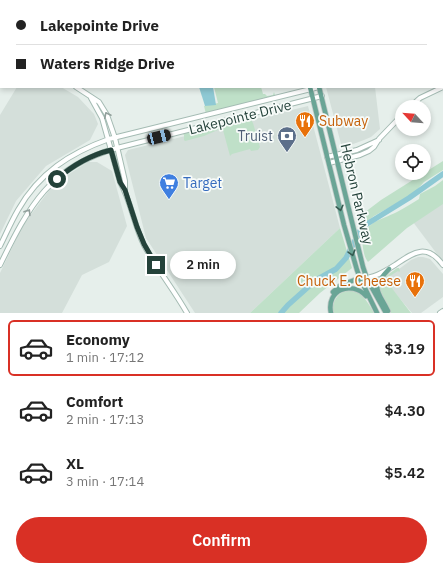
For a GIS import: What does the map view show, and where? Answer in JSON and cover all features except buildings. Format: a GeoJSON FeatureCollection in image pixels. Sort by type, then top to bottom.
{"type":"FeatureCollection","features":[{"type":"Feature","properties":{"kind":"main road"},"geometry":{"type":"LineString","coordinates":[[77,88],[99,102],[107,115],[118,148],[125,181],[125,190]]}},
{"type":"Feature","properties":{"kind":"main road","name":"Hebron Parkway"},"geometry":{"type":"LineString","coordinates":[[310,88],[344,225],[357,270],[377,313]]}},
{"type":"Feature","properties":{"kind":"main road","name":"Lakepointe Drive"},"geometry":{"type":"LineString","coordinates":[[0,246],[24,201],[46,176],[67,158],[84,148],[115,138],[310,88]]}},
{"type":"Feature","properties":{"kind":"main road","name":"Hebron Parkway"},"geometry":{"type":"LineString","coordinates":[[319,88],[363,267],[367,279],[380,304],[387,313]]}},
{"type":"Feature","properties":{"kind":"main road"},"geometry":{"type":"LineString","coordinates":[[418,100],[441,88]]}},
{"type":"Feature","properties":{"kind":"main road","name":"Lakepointe Drive"},"geometry":{"type":"LineString","coordinates":[[0,265],[31,206],[52,183],[81,162],[102,152],[322,96]]}},
{"type":"Feature","properties":{"kind":"main road"},"geometry":{"type":"LineString","coordinates":[[91,98],[102,118],[120,182],[125,190],[144,244],[187,313]]}},
{"type":"Feature","properties":{"kind":"main road"},"geometry":{"type":"LineString","coordinates":[[328,160],[360,155],[369,151],[395,122]]}},
{"type":"Feature","properties":{"kind":"main road"},"geometry":{"type":"LineString","coordinates":[[176,123],[180,132]]}},
{"type":"Feature","properties":{"kind":"main road"},"geometry":{"type":"LineString","coordinates":[[46,176],[52,183]]}},
{"type":"Feature","properties":{"kind":"main road"},"geometry":{"type":"LineString","coordinates":[[11,224],[19,228]]}},
{"type":"Feature","properties":{"kind":"main road"},"geometry":{"type":"LineString","coordinates":[[387,313],[377,291],[377,286],[380,278],[389,269],[407,256],[422,252],[433,256],[443,265]]}},
{"type":"Feature","properties":{"kind":"main road"},"geometry":{"type":"LineString","coordinates":[[329,313],[328,302],[334,291],[341,286],[360,278],[367,279],[389,269]]}},
{"type":"Feature","properties":{"kind":"main road"},"geometry":{"type":"LineString","coordinates":[[329,313],[333,297],[344,288],[349,287],[358,289],[371,301]]}},
{"type":"Feature","properties":{"kind":"shaded area"},"geometry":{"type":"Polygon","coordinates":[[[16,88],[63,88],[78,97],[94,114],[98,124],[90,140],[46,166],[16,201],[0,234],[0,115],[16,88]]]}},
{"type":"Feature","properties":{"kind":"shaded area"},"geometry":{"type":"Polygon","coordinates":[[[326,88],[375,88],[380,129],[371,137],[364,140],[345,147],[341,144],[326,88]]]}},
{"type":"Feature","properties":{"kind":"shaded area"},"geometry":{"type":"Polygon","coordinates":[[[308,106],[340,228],[250,313],[195,313],[146,238],[125,155],[128,150],[308,106]]]}},
{"type":"Feature","properties":{"kind":"shaded area"},"geometry":{"type":"Polygon","coordinates":[[[88,162],[97,162],[112,171],[127,226],[109,262],[82,275],[62,313],[0,313],[0,273],[23,225],[51,188],[88,162]]]}},
{"type":"Feature","properties":{"kind":"shaded area"},"geometry":{"type":"Polygon","coordinates":[[[443,203],[443,262],[413,222],[443,203]]]}},
{"type":"Feature","properties":{"kind":"shaded area"},"geometry":{"type":"Polygon","coordinates":[[[418,257],[430,259],[443,274],[443,297],[421,313],[412,313],[390,287],[387,278],[411,260],[418,257]]]}},
{"type":"Feature","properties":{"kind":"green space"},"geometry":{"type":"Polygon","coordinates":[[[214,88],[261,88],[263,94],[267,96],[273,95],[274,92],[275,95],[274,97],[206,114],[204,106],[218,103],[214,88]]]}},
{"type":"Feature","properties":{"kind":"green space"},"geometry":{"type":"Polygon","coordinates":[[[250,118],[253,123],[260,147],[258,150],[251,151],[250,149],[232,154],[230,156],[223,130],[220,129],[204,136],[184,140],[183,135],[185,133],[250,118]]]}},
{"type":"Feature","properties":{"kind":"green space"},"geometry":{"type":"Polygon","coordinates":[[[443,161],[443,170],[431,178],[431,169],[443,161]]]}},
{"type":"Feature","properties":{"kind":"green space"},"geometry":{"type":"Polygon","coordinates":[[[413,180],[427,180],[406,198],[358,226],[356,219],[381,200],[413,180]]]}},
{"type":"Feature","properties":{"kind":"green space"},"geometry":{"type":"Polygon","coordinates":[[[443,180],[443,204],[407,228],[368,262],[363,248],[364,233],[367,228],[377,221],[397,212],[419,199],[420,194],[443,180]]]}},
{"type":"Feature","properties":{"kind":"green space"},"geometry":{"type":"Polygon","coordinates":[[[340,228],[352,268],[320,293],[299,313],[250,313],[340,228]]]}},
{"type":"Feature","properties":{"kind":"green space"},"geometry":{"type":"Polygon","coordinates":[[[399,268],[400,271],[390,276],[391,278],[389,281],[392,286],[391,287],[411,313],[391,313],[379,288],[384,279],[399,268]]]}},
{"type":"Feature","properties":{"kind":"green space"},"geometry":{"type":"Polygon","coordinates":[[[348,289],[361,294],[374,313],[332,313],[336,298],[348,289]]]}},
{"type":"Feature","properties":{"kind":"water"},"geometry":{"type":"Polygon","coordinates":[[[199,88],[213,88],[216,105],[205,106],[199,88]]]}},
{"type":"Feature","properties":{"kind":"waterway"},"geometry":{"type":"LineString","coordinates":[[281,313],[316,280],[336,269],[346,258],[362,227],[409,198],[443,174]]}},
{"type":"Feature","properties":{"kind":"place","name":"Subway"},"geometry":{"type":"Point","coordinates":[305,138]}},
{"type":"Feature","properties":{"kind":"place","name":"Truist"},"geometry":{"type":"Point","coordinates":[287,153]}},
{"type":"Feature","properties":{"kind":"place","name":"Target"},"geometry":{"type":"Point","coordinates":[169,200]}},
{"type":"Feature","properties":{"kind":"place","name":"Chuck E. Cheese"},"geometry":{"type":"Point","coordinates":[415,298]}},
{"type":"Feature","properties":{"kind":"route"},"geometry":{"type":"LineString","coordinates":[[57,179],[73,166],[89,157],[111,150],[120,182],[125,190],[137,227],[144,244],[156,265]]}}]}
